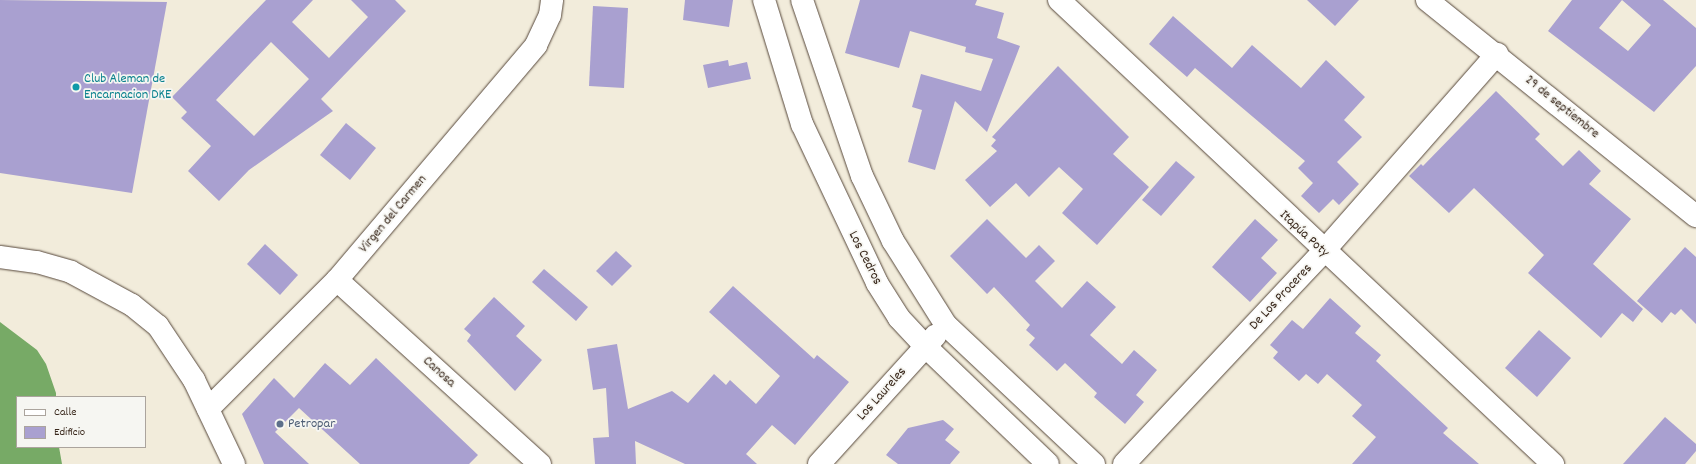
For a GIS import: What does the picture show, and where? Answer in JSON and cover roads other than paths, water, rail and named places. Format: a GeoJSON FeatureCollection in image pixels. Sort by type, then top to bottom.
{"type":"FeatureCollection","features":[{"type":"Feature","properties":{"kind":"street","name":"Virgen del Carmen"},"geometry":{"type":"LineString","coordinates":[[208,409],[337,280],[536,45],[550,15],[552,0]]}},
{"type":"Feature","properties":{"kind":"street","name":"Los Cedros"},"geometry":{"type":"LineString","coordinates":[[764,0],[802,124],[821,169],[877,283],[899,318],[925,346],[1048,464]]}},
{"type":"Feature","properties":{"kind":"street"},"geometry":{"type":"LineString","coordinates":[[802,0],[862,176],[893,241],[946,325],[1094,464]]}},
{"type":"Feature","properties":{"kind":"street","name":"Itapúa Poty"},"geometry":{"type":"LineString","coordinates":[[1059,0],[1323,252],[1553,464]]}},
{"type":"Feature","properties":{"kind":"street","name":"29 de septiembre"},"geometry":{"type":"LineString","coordinates":[[1428,0],[1497,54],[1696,216]]}},
{"type":"Feature","properties":{"kind":"street","name":"De Los Proceres"},"geometry":{"type":"LineString","coordinates":[[1124,464],[1323,252],[1497,54]]}},
{"type":"Feature","properties":{"kind":"street"},"geometry":{"type":"LineString","coordinates":[[0,257],[37,262],[71,272],[132,305],[158,326],[176,349],[208,409],[234,464]]}},
{"type":"Feature","properties":{"kind":"street","name":"Canosa"},"geometry":{"type":"LineString","coordinates":[[337,280],[540,464]]}},
{"type":"Feature","properties":{"kind":"street","name":"Los Laureles"},"geometry":{"type":"LineString","coordinates":[[819,464],[925,346],[946,325]]}},
{"type":"Feature","properties":{"kind":"place","name":"Club Aleman de Encarnacion DKE"},"geometry":{"type":"Point","coordinates":[76,87]}},
{"type":"Feature","properties":{"kind":"place","name":"Petropar"},"geometry":{"type":"Point","coordinates":[280,424]}}]}
